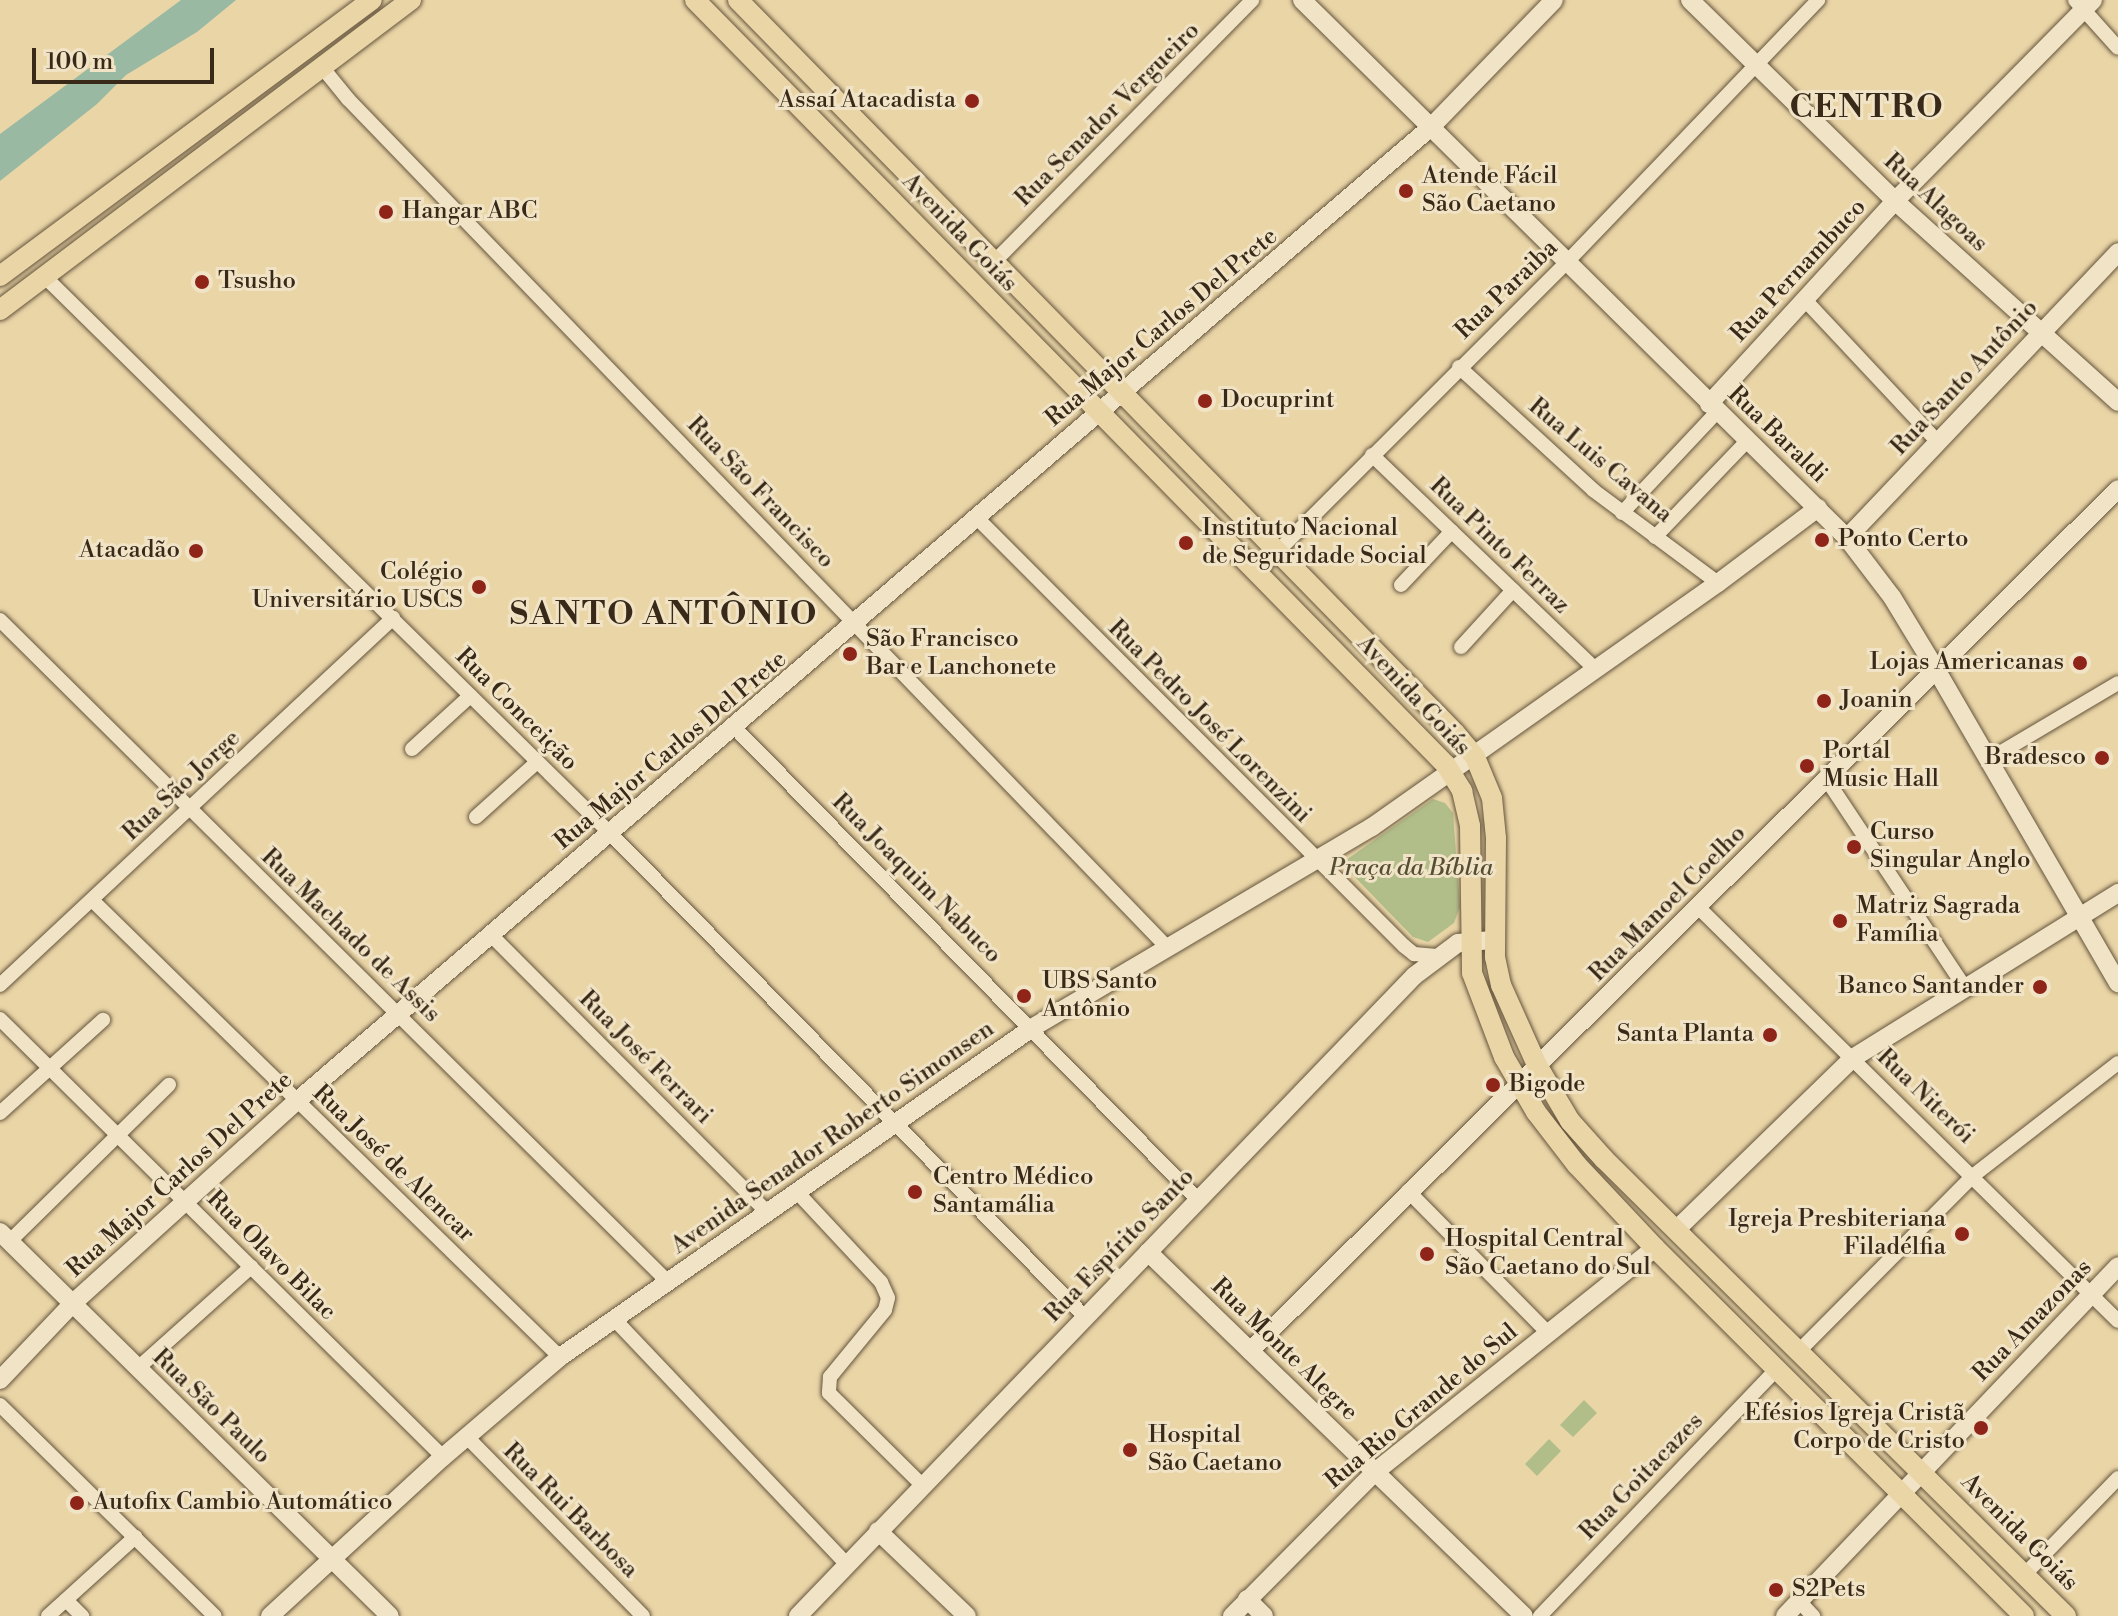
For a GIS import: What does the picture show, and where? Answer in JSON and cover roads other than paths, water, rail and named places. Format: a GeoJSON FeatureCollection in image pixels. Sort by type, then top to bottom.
{"type":"FeatureCollection","features":[{"type":"Feature","properties":{"kind":"main road"},"geometry":{"type":"LineString","coordinates":[[0,276],[372,0]]}},
{"type":"Feature","properties":{"kind":"main road"},"geometry":{"type":"LineString","coordinates":[[0,310],[411,0]]}},
{"type":"Feature","properties":{"kind":"main road","name":"Avenida Goiás"},"geometry":{"type":"LineString","coordinates":[[695,0],[1256,573],[1406,721],[1451,772],[1466,800],[1470,826],[1472,904],[1469,941],[1476,989],[1520,1085],[1577,1165],[1655,1248],[2024,1616]]}},
{"type":"Feature","properties":{"kind":"main road","name":"Avenida Goiás"},"geometry":{"type":"LineString","coordinates":[[738,0],[996,260],[1121,396],[1203,473],[1409,682],[1475,757],[1486,779],[1494,808],[1496,969],[1537,1065],[1584,1139],[2066,1616]]}},
{"type":"Feature","properties":{"kind":"main road"},"geometry":{"type":"LineString","coordinates":[[322,67],[323,54],[335,27]]}},
{"type":"Feature","properties":{"kind":"street","name":"Rua Senador Vergueiro"},"geometry":{"type":"LineString","coordinates":[[996,260],[1252,0]]}},
{"type":"Feature","properties":{"kind":"street","name":"Rua Baraldi"},"geometry":{"type":"LineString","coordinates":[[1302,0],[1847,538],[1892,597],[2118,983]]}},
{"type":"Feature","properties":{"kind":"street","name":"Rua Major Carlos Del Prete"},"geometry":{"type":"LineString","coordinates":[[0,1380],[72,1304],[297,1101],[856,625],[976,517],[1121,396],[1432,126],[1554,0]]}},
{"type":"Feature","properties":{"kind":"street","name":"Rua Alagoas"},"geometry":{"type":"LineString","coordinates":[[1690,0],[1895,201],[2118,402]]}},
{"type":"Feature","properties":{"kind":"street","name":"Rua Paraiba"},"geometry":{"type":"LineString","coordinates":[[1256,573],[1567,262],[1818,0]]}},
{"type":"Feature","properties":{"kind":"street"},"geometry":{"type":"LineString","coordinates":[[2084,3],[2118,48]]}},
{"type":"Feature","properties":{"kind":"street","name":"Rua Pernambuco"},"geometry":{"type":"LineString","coordinates":[[1713,408],[1895,201],[2084,3]]}},
{"type":"Feature","properties":{"kind":"street","name":"Rua São Francisco"},"geometry":{"type":"LineString","coordinates":[[322,67],[348,99],[1168,948]]}},
{"type":"Feature","properties":{"kind":"street","name":"Rua Santo Antônio"},"geometry":{"type":"LineString","coordinates":[[1847,538],[2039,331],[2118,252]]}},
{"type":"Feature","properties":{"kind":"street","name":"Rua Conceição"},"geometry":{"type":"LineString","coordinates":[[45,277],[610,833],[1085,1317]]}},
{"type":"Feature","properties":{"kind":"street"},"geometry":{"type":"LineString","coordinates":[[1805,300],[1938,442]]}},
{"type":"Feature","properties":{"kind":"street","name":"Rua Luis Cavana"},"geometry":{"type":"LineString","coordinates":[[1459,367],[1567,468],[1622,513],[1718,583]]}},
{"type":"Feature","properties":{"kind":"street"},"geometry":{"type":"LineString","coordinates":[[1622,513],[1713,408]]}},
{"type":"Feature","properties":{"kind":"street"},"geometry":{"type":"LineString","coordinates":[[1655,537],[1747,441]]}},
{"type":"Feature","properties":{"kind":"street","name":"Rua Pinto Ferraz"},"geometry":{"type":"LineString","coordinates":[[1372,455],[1596,670]]}},
{"type":"Feature","properties":{"kind":"street","name":"Rua Manoel Coelho"},"geometry":{"type":"LineString","coordinates":[[1250,1351],[2118,489]]}},
{"type":"Feature","properties":{"kind":"street","name":"Avenida Senador Roberto Simonsen"},"geometry":{"type":"LineString","coordinates":[[270,1616],[443,1457],[560,1357],[1032,1028],[1317,862],[1475,757],[1818,508]]}},
{"type":"Feature","properties":{"kind":"street","name":"Rua Pedro José Lorenzini"},"geometry":{"type":"LineString","coordinates":[[976,517],[1317,862],[1414,954]]}},
{"type":"Feature","properties":{"kind":"street"},"geometry":{"type":"LineString","coordinates":[[1401,585],[1452,531]]}},
{"type":"Feature","properties":{"kind":"street"},"geometry":{"type":"LineString","coordinates":[[1461,647],[1513,590]]}},
{"type":"Feature","properties":{"kind":"street","name":"Rua São Jorge"},"geometry":{"type":"LineString","coordinates":[[0,985],[393,618]]}},
{"type":"Feature","properties":{"kind":"street","name":"Rua Machado de Assis"},"geometry":{"type":"LineString","coordinates":[[0,620],[669,1283]]}},
{"type":"Feature","properties":{"kind":"street"},"geometry":{"type":"LineString","coordinates":[[1988,760],[2118,683]]}},
{"type":"Feature","properties":{"kind":"street"},"geometry":{"type":"LineString","coordinates":[[412,749],[470,696]]}},
{"type":"Feature","properties":{"kind":"street","name":"Rua Joaquim Nabuco"},"geometry":{"type":"LineString","coordinates":[[735,728],[1198,1200]]}},
{"type":"Feature","properties":{"kind":"street"},"geometry":{"type":"LineString","coordinates":[[476,817],[537,762]]}},
{"type":"Feature","properties":{"kind":"street"},"geometry":{"type":"LineString","coordinates":[[1827,780],[1964,986]]}},
{"type":"Feature","properties":{"kind":"street"},"geometry":{"type":"LineString","coordinates":[[1677,1229],[1853,1058],[1964,986],[2118,893]]}},
{"type":"Feature","properties":{"kind":"street","name":"Rua José de Alencar"},"geometry":{"type":"LineString","coordinates":[[93,901],[560,1357]]}},
{"type":"Feature","properties":{"kind":"street","name":"Rua Niterói"},"geometry":{"type":"LineString","coordinates":[[1699,908],[1974,1175],[2118,1321]]}},
{"type":"Feature","properties":{"kind":"street","name":"Rua José Ferrari"},"geometry":{"type":"LineString","coordinates":[[492,936],[767,1212]]}},
{"type":"Feature","properties":{"kind":"street","name":"Rua Espírito Santo"},"geometry":{"type":"LineString","coordinates":[[798,1616],[1414,976],[1437,956],[1469,941],[1495,940]]}},
{"type":"Feature","properties":{"kind":"street"},"geometry":{"type":"LineString","coordinates":[[1414,976],[1414,954],[1437,956]]}},
{"type":"Feature","properties":{"kind":"street","name":"Rua Olavo Bilac"},"geometry":{"type":"LineString","coordinates":[[0,1019],[443,1457]]}},
{"type":"Feature","properties":{"kind":"street"},"geometry":{"type":"LineString","coordinates":[[0,1113],[103,1020]]}},
{"type":"Feature","properties":{"kind":"street"},"geometry":{"type":"LineString","coordinates":[[1800,1350],[1974,1175],[2118,1063]]}},
{"type":"Feature","properties":{"kind":"street"},"geometry":{"type":"LineString","coordinates":[[5,1237],[169,1085]]}},
{"type":"Feature","properties":{"kind":"street"},"geometry":{"type":"LineString","coordinates":[[1408,1191],[1548,1333]]}},
{"type":"Feature","properties":{"kind":"street"},"geometry":{"type":"LineString","coordinates":[[797,1192],[881,1282],[888,1298],[885,1310],[830,1377],[829,1393],[922,1485]]}},
{"type":"Feature","properties":{"kind":"street","name":"Rua São Paulo"},"geometry":{"type":"LineString","coordinates":[[5,1237],[390,1616]]}},
{"type":"Feature","properties":{"kind":"street","name":"Rua Rio Grande do Sul"},"geometry":{"type":"LineString","coordinates":[[1232,1616],[1375,1472],[1655,1248]]}},
{"type":"Feature","properties":{"kind":"street","name":"Rua Monte Alegre"},"geometry":{"type":"LineString","coordinates":[[1148,1252],[1515,1613]]}},
{"type":"Feature","properties":{"kind":"street","name":"Rua Amazonas"},"geometry":{"type":"LineString","coordinates":[[1785,1616],[2118,1266]]}},
{"type":"Feature","properties":{"kind":"street"},"geometry":{"type":"LineString","coordinates":[[138,1368],[251,1267]]}},
{"type":"Feature","properties":{"kind":"street"},"geometry":{"type":"LineString","coordinates":[[615,1320],[846,1563]]}},
{"type":"Feature","properties":{"kind":"street","name":"Rua Goitacazes"},"geometry":{"type":"LineString","coordinates":[[1540,1616],[1777,1369]]}},
{"type":"Feature","properties":{"kind":"street"},"geometry":{"type":"LineString","coordinates":[[0,1405],[215,1616]]}},
{"type":"Feature","properties":{"kind":"street","name":"Rua Rui Barbosa"},"geometry":{"type":"LineString","coordinates":[[467,1437],[643,1616]]}},
{"type":"Feature","properties":{"kind":"street"},"geometry":{"type":"LineString","coordinates":[[2024,1575],[2118,1478]]}},
{"type":"Feature","properties":{"kind":"street"},"geometry":{"type":"LineString","coordinates":[[878,1531],[967,1616]]}},
{"type":"Feature","properties":{"kind":"street"},"geometry":{"type":"LineString","coordinates":[[48,1616],[135,1537]]}},
{"type":"Feature","properties":{"kind":"street"},"geometry":{"type":"LineString","coordinates":[[1247,1599],[1264,1616]]}},
{"type":"Feature","properties":{"kind":"street"},"geometry":{"type":"LineString","coordinates":[[66,1600],[82,1616]]}},
{"type":"Feature","properties":{"kind":"street"},"geometry":{"type":"LineString","coordinates":[[1799,1601],[1813,1616]]}},
{"type":"Feature","properties":{"kind":"place","name":"Assaí Atacadista"},"geometry":{"type":"Point","coordinates":[972,101]}},
{"type":"Feature","properties":{"kind":"place","name":"Atende Fácil São Caetano"},"geometry":{"type":"Point","coordinates":[1406,191]}},
{"type":"Feature","properties":{"kind":"place","name":"Hangar ABC"},"geometry":{"type":"Point","coordinates":[386,212]}},
{"type":"Feature","properties":{"kind":"place","name":"Tsusho"},"geometry":{"type":"Point","coordinates":[202,282]}},
{"type":"Feature","properties":{"kind":"place","name":"Docuprint"},"geometry":{"type":"Point","coordinates":[1205,401]}},
{"type":"Feature","properties":{"kind":"place","name":"Ponto Certo"},"geometry":{"type":"Point","coordinates":[1822,540]}},
{"type":"Feature","properties":{"kind":"place","name":"Instituto Nacional de Seguridade Social"},"geometry":{"type":"Point","coordinates":[1186,543]}},
{"type":"Feature","properties":{"kind":"place","name":"Atacadão"},"geometry":{"type":"Point","coordinates":[196,551]}},
{"type":"Feature","properties":{"kind":"place","name":"Colégio Universitário USCS"},"geometry":{"type":"Point","coordinates":[479,587]}},
{"type":"Feature","properties":{"kind":"place","name":"São Francisco Bar e Lanchonete"},"geometry":{"type":"Point","coordinates":[850,654]}},
{"type":"Feature","properties":{"kind":"place","name":"Lojas Americanas"},"geometry":{"type":"Point","coordinates":[2080,663]}},
{"type":"Feature","properties":{"kind":"place","name":"Joanin"},"geometry":{"type":"Point","coordinates":[1824,701]}},
{"type":"Feature","properties":{"kind":"place","name":"Bradesco"},"geometry":{"type":"Point","coordinates":[2102,758]}},
{"type":"Feature","properties":{"kind":"place","name":"Portal Music Hall"},"geometry":{"type":"Point","coordinates":[1807,766]}},
{"type":"Feature","properties":{"kind":"place","name":"Curso Singular Anglo"},"geometry":{"type":"Point","coordinates":[1854,847]}},
{"type":"Feature","properties":{"kind":"place","name":"Matriz Sagrada Família"},"geometry":{"type":"Point","coordinates":[1840,921]}},
{"type":"Feature","properties":{"kind":"place","name":"Banco Santander"},"geometry":{"type":"Point","coordinates":[2040,987]}},
{"type":"Feature","properties":{"kind":"place","name":"UBS Santo Antônio"},"geometry":{"type":"Point","coordinates":[1024,996]}},
{"type":"Feature","properties":{"kind":"place","name":"Santa Planta"},"geometry":{"type":"Point","coordinates":[1770,1035]}},
{"type":"Feature","properties":{"kind":"place","name":"Bigode"},"geometry":{"type":"Point","coordinates":[1493,1085]}},
{"type":"Feature","properties":{"kind":"place","name":"Centro Médico Santamália"},"geometry":{"type":"Point","coordinates":[915,1192]}},
{"type":"Feature","properties":{"kind":"place","name":"Igreja Presbiteriana Filadélfia"},"geometry":{"type":"Point","coordinates":[1962,1234]}},
{"type":"Feature","properties":{"kind":"place","name":"Hospital Central São Caetano do Sul"},"geometry":{"type":"Point","coordinates":[1427,1254]}},
{"type":"Feature","properties":{"kind":"place","name":"Efésios Igreja Cristã Corpo de Cristo"},"geometry":{"type":"Point","coordinates":[1981,1428]}},
{"type":"Feature","properties":{"kind":"place","name":"Hospital São Caetano"},"geometry":{"type":"Point","coordinates":[1130,1450]}},
{"type":"Feature","properties":{"kind":"place","name":"Autofix Cambio Automático"},"geometry":{"type":"Point","coordinates":[77,1503]}},
{"type":"Feature","properties":{"kind":"place","name":"S2Pets"},"geometry":{"type":"Point","coordinates":[1776,1590]}},
{"type":"Feature","properties":{"kind":"district","name":"CENTRO"},"geometry":{"type":"Point","coordinates":[1867,107]}},
{"type":"Feature","properties":{"kind":"district","name":"SANTO ANTÔNIO"},"geometry":{"type":"Point","coordinates":[664,614]}},
{"type":"Feature","properties":{"kind":"park label","name":"Praça da Bíblia"},"geometry":{"type":"Point","coordinates":[1411,869]}}]}
